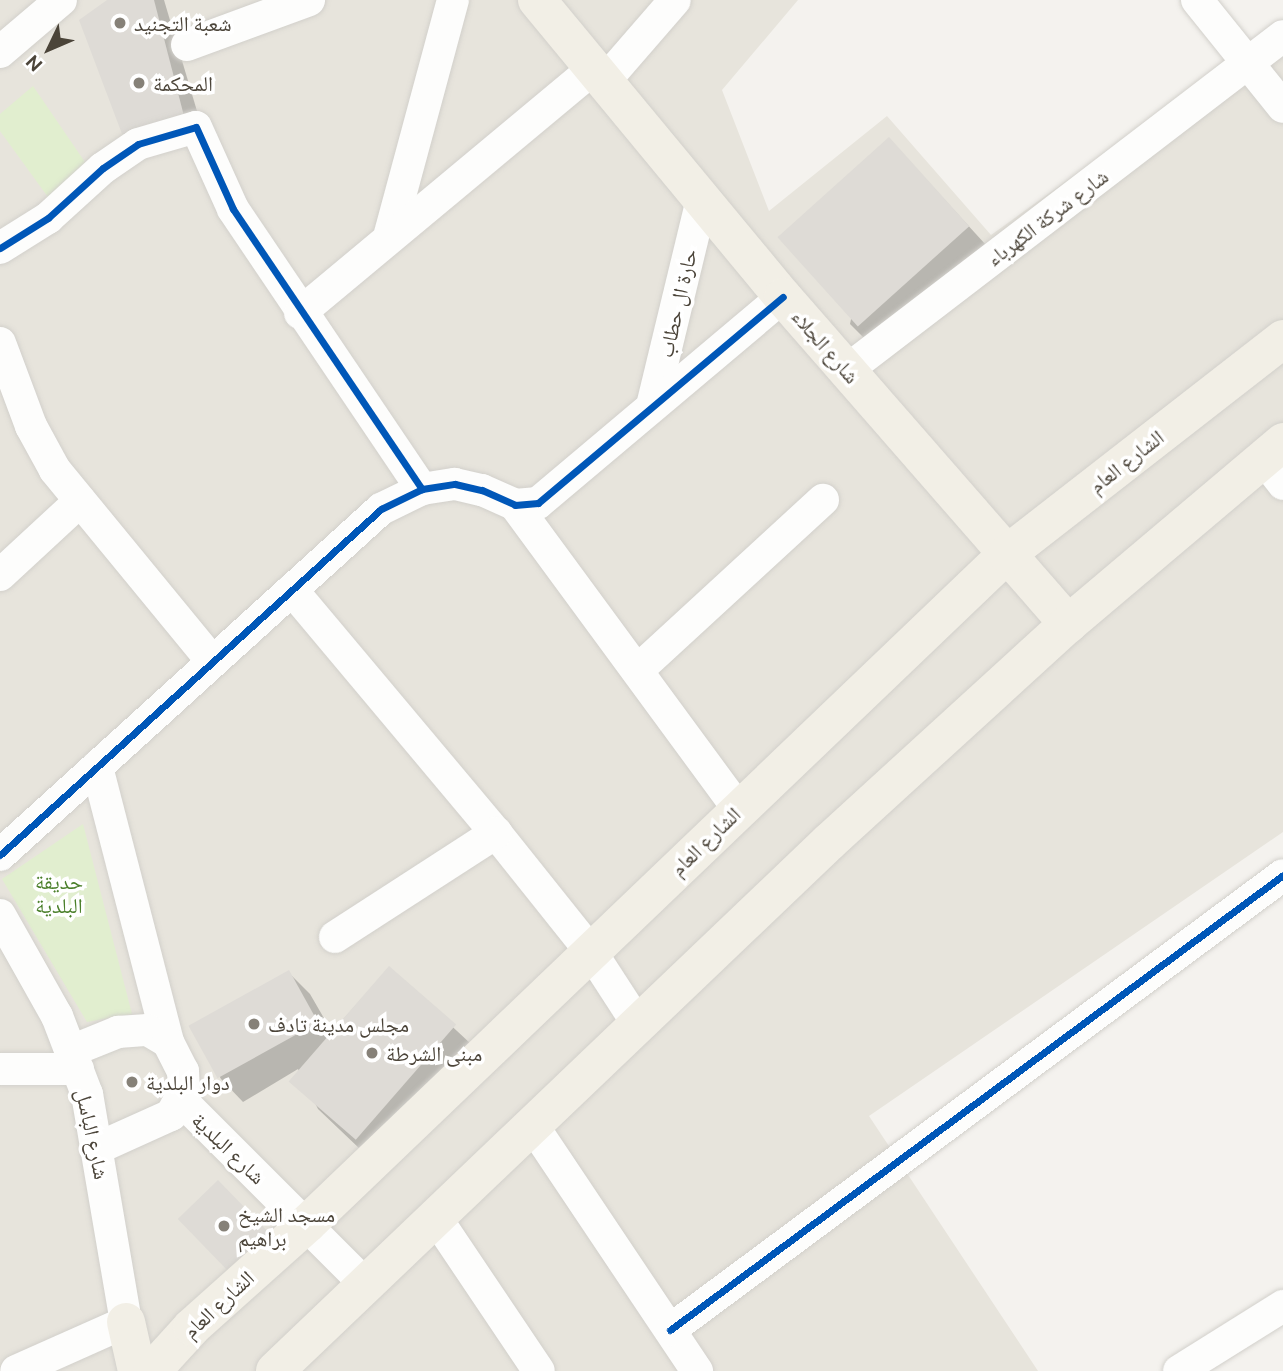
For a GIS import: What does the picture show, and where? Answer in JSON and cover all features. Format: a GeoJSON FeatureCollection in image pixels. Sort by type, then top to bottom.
{"type":"FeatureCollection","features":[{"type":"Feature","properties":{"kind":"main road","name":"شارع الجلاء"},"geometry":{"type":"LineString","coordinates":[[537,0],[783,297],[1068,624]]}},
{"type":"Feature","properties":{"kind":"main road","name":"الشارع العام"},"geometry":{"type":"LineString","coordinates":[[152,1371],[192,1327],[307,1224],[1007,554],[1283,339]]}},
{"type":"Feature","properties":{"kind":"main road"},"geometry":{"type":"LineString","coordinates":[[280,1369],[829,842],[1068,624],[1276,461]]}},
{"type":"Feature","properties":{"kind":"main road","name":"شارع الباسل"},"geometry":{"type":"LineString","coordinates":[[126,1322],[137,1371]]}},
{"type":"Feature","properties":{"kind":"street"},"geometry":{"type":"LineString","coordinates":[[0,52],[61,0]]}},
{"type":"Feature","properties":{"kind":"street"},"geometry":{"type":"LineString","coordinates":[[187,45],[309,0]]}},
{"type":"Feature","properties":{"kind":"street"},"geometry":{"type":"LineString","coordinates":[[389,237],[453,0]]}},
{"type":"Feature","properties":{"kind":"street"},"geometry":{"type":"LineString","coordinates":[[300,313],[389,237],[598,76],[676,0]]}},
{"type":"Feature","properties":{"kind":"street"},"geometry":{"type":"LineString","coordinates":[[1197,0],[1283,107]]}},
{"type":"Feature","properties":{"kind":"street","name":"شارع شركة الكهرباء"},"geometry":{"type":"LineString","coordinates":[[847,370],[1283,36]]}},
{"type":"Feature","properties":{"kind":"street"},"geometry":{"type":"LineString","coordinates":[[0,248],[48,218],[103,168],[138,144],[196,127],[233,209],[300,313],[422,489]]}},
{"type":"Feature","properties":{"kind":"street","name":"حارة ال حطاب"},"geometry":{"type":"LineString","coordinates":[[652,406],[702,199]]}},
{"type":"Feature","properties":{"kind":"street"},"geometry":{"type":"LineString","coordinates":[[0,856],[381,509],[422,489],[469,486],[515,505],[538,503],[783,297]]}},
{"type":"Feature","properties":{"kind":"street"},"geometry":{"type":"LineString","coordinates":[[0,344],[42,449],[80,501],[212,661]]}},
{"type":"Feature","properties":{"kind":"street"},"geometry":{"type":"LineString","coordinates":[[639,669],[823,500]]}},
{"type":"Feature","properties":{"kind":"street"},"geometry":{"type":"LineString","coordinates":[[0,575],[80,501]]}},
{"type":"Feature","properties":{"kind":"street"},"geometry":{"type":"LineString","coordinates":[[515,505],[639,669],[738,809]]}},
{"type":"Feature","properties":{"kind":"street"},"geometry":{"type":"LineString","coordinates":[[292,590],[496,833],[591,952],[639,1026]]}},
{"type":"Feature","properties":{"kind":"street"},"geometry":{"type":"LineString","coordinates":[[97,767],[168,1042],[183,1072],[181,1100],[164,1120],[98,1148]]}},
{"type":"Feature","properties":{"kind":"street"},"geometry":{"type":"LineString","coordinates":[[335,937],[496,833]]}},
{"type":"Feature","properties":{"kind":"street"},"geometry":{"type":"LineString","coordinates":[[670,1330],[1283,874]]}},
{"type":"Feature","properties":{"kind":"street","name":"شارع الباسل"},"geometry":{"type":"LineString","coordinates":[[0,915],[75,1060],[98,1148],[126,1322]]}},
{"type":"Feature","properties":{"kind":"street"},"geometry":{"type":"LineString","coordinates":[[0,1069],[75,1060],[130,1030],[148,1030],[168,1042]]}},
{"type":"Feature","properties":{"kind":"street","name":"شارع البلدية"},"geometry":{"type":"LineString","coordinates":[[181,1100],[366,1284]]}},
{"type":"Feature","properties":{"kind":"street"},"geometry":{"type":"LineString","coordinates":[[533,1126],[697,1371]]}},
{"type":"Feature","properties":{"kind":"street"},"geometry":{"type":"LineString","coordinates":[[436,1218],[539,1371]]}},
{"type":"Feature","properties":{"kind":"street"},"geometry":{"type":"LineString","coordinates":[[1179,1371],[1283,1306]]}},
{"type":"Feature","properties":{"kind":"street"},"geometry":{"type":"LineString","coordinates":[[16,1371],[126,1322]]}},
{"type":"Feature","properties":{"kind":"shaded area"},"geometry":{"type":"Polygon","coordinates":[[[0,0],[798,0],[722,90],[769,211],[887,116],[991,235],[1283,26],[1283,832],[869,1116],[1038,1371],[0,1371],[0,0]]]}},
{"type":"Feature","properties":{"kind":"green space"},"geometry":{"type":"Polygon","coordinates":[[[33,86],[89,168],[53,204],[0,131],[0,114],[33,86]]]}},
{"type":"Feature","properties":{"kind":"green space","name":"حديقة البلدية"},"geometry":{"type":"Polygon","coordinates":[[[83,824],[132,1014],[87,1022],[2,879],[83,824]]]}},
{"type":"Feature","properties":{"kind":"building","name":"المحكمة"},"geometry":{"type":"Polygon","coordinates":[[[107,0],[154,0],[184,116],[122,134],[79,20],[107,0]]]}},
{"type":"Feature","properties":{"kind":"building"},"geometry":{"type":"Polygon","coordinates":[[[889,137],[969,226],[858,327],[778,237],[889,137]]]}},
{"type":"Feature","properties":{"kind":"building","name":"مبنى الشرطة"},"geometry":{"type":"Polygon","coordinates":[[[389,966],[456,1024],[356,1140],[289,1081],[389,966]]]}},
{"type":"Feature","properties":{"kind":"building","name":"مجلس مدينة تادف"},"geometry":{"type":"Polygon","coordinates":[[[289,970],[318,1022],[218,1078],[188,1026],[289,970]]]}},
{"type":"Feature","properties":{"kind":"building","name":"مسجد الشيخ براهيم"},"geometry":{"type":"Polygon","coordinates":[[[218,1180],[269,1233],[229,1272],[178,1219],[218,1180]]]}},
{"type":"Feature","properties":{"kind":"cycle path"},"geometry":{"type":"LineString","coordinates":[[0,248],[48,218],[103,168],[138,144],[196,127],[233,209],[422,489]]}},
{"type":"Feature","properties":{"kind":"cycle path"},"geometry":{"type":"LineString","coordinates":[[0,855],[381,509],[422,489],[455,484],[482,490],[515,505],[538,503],[783,297]]}},
{"type":"Feature","properties":{"kind":"cycle path"},"geometry":{"type":"LineString","coordinates":[[670,1330],[1283,875]]}},
{"type":"Feature","properties":{"kind":"place","name":"شعبة التجنيد"},"geometry":{"type":"Point","coordinates":[120,23]}},
{"type":"Feature","properties":{"kind":"place","name":"المحكمة"},"geometry":{"type":"Point","coordinates":[139,83]}},
{"type":"Feature","properties":{"kind":"place","name":"مجلس مدينة تادف"},"geometry":{"type":"Point","coordinates":[254,1024]}},
{"type":"Feature","properties":{"kind":"place","name":"مبنى الشرطة"},"geometry":{"type":"Point","coordinates":[372,1053]}},
{"type":"Feature","properties":{"kind":"place","name":"دوار البلدية"},"geometry":{"type":"Point","coordinates":[132,1082]}},
{"type":"Feature","properties":{"kind":"place","name":"مسجد الشيخ براهيم"},"geometry":{"type":"Point","coordinates":[224,1226]}}]}
